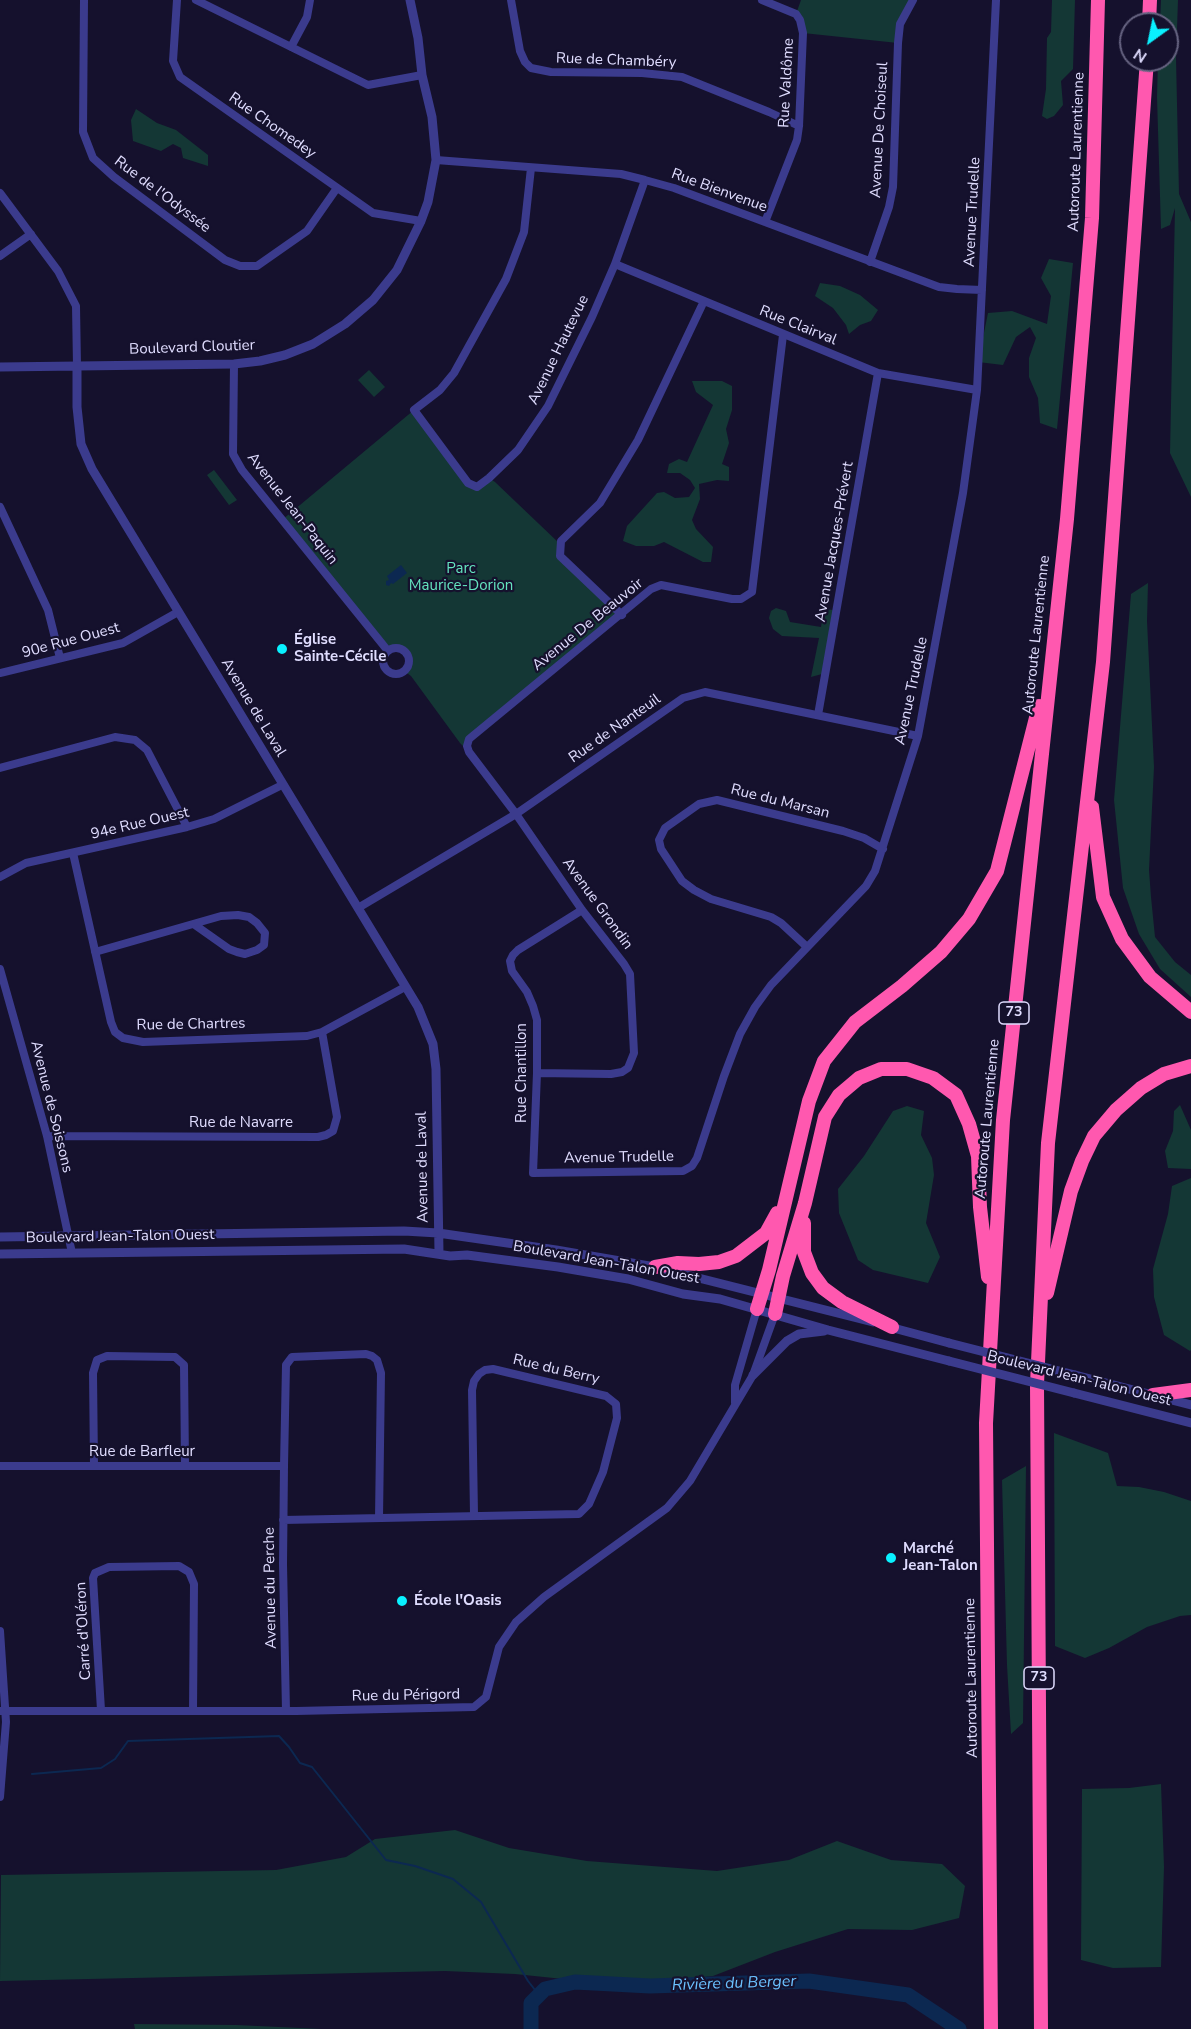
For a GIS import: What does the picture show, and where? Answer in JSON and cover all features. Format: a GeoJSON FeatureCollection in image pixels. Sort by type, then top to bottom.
{"type":"FeatureCollection","features":[{"type":"Feature","properties":{"kind":"highway","name":"Autoroute Laurentienne"},"geometry":{"type":"LineString","coordinates":[[991,2029],[986,1423],[1003,1119],[1067,519],[1092,218],[1098,0]]}},
{"type":"Feature","properties":{"kind":"highway","name":"73"},"geometry":{"type":"LineString","coordinates":[[1041,2029],[1037,1384],[1048,1143],[1103,662],[1146,72]]}},
{"type":"Feature","properties":{"kind":"highway"},"geometry":{"type":"LineString","coordinates":[[757,1309],[809,1101],[824,1060],[855,1022],[941,952],[969,920],[997,871],[1051,658]]}},
{"type":"Feature","properties":{"kind":"highway"},"geometry":{"type":"LineString","coordinates":[[1089,783],[1102,897],[1122,939],[1150,977],[1191,1012]]}},
{"type":"Feature","properties":{"kind":"highway"},"geometry":{"type":"LineString","coordinates":[[1040,1327],[1071,1191],[1094,1136],[1116,1110],[1141,1088],[1164,1074],[1191,1066]]}},
{"type":"Feature","properties":{"kind":"highway"},"geometry":{"type":"LineString","coordinates":[[775,1314],[825,1117],[839,1095],[859,1078],[881,1069],[907,1069],[933,1078],[956,1095],[969,1124],[978,1156],[980,1207],[992,1314]]}},
{"type":"Feature","properties":{"kind":"highway"},"geometry":{"type":"LineString","coordinates":[[655,1268],[678,1263],[719,1262],[736,1256],[766,1233],[789,1183]]}},
{"type":"Feature","properties":{"kind":"highway"},"geometry":{"type":"LineString","coordinates":[[805,1203],[804,1252],[812,1273],[823,1288],[842,1302],[892,1327]]}},
{"type":"Feature","properties":{"kind":"highway"},"geometry":{"type":"LineString","coordinates":[[1153,1395],[1191,1390]]}},
{"type":"Feature","properties":{"kind":"street","name":"Rue de l'Odyssée"},"geometry":{"type":"LineString","coordinates":[[84,0],[83,132],[93,158],[114,177],[179,226],[225,260],[240,266],[257,266],[307,231],[337,188]]}},
{"type":"Feature","properties":{"kind":"street","name":"Rue Chomedey"},"geometry":{"type":"LineString","coordinates":[[177,0],[173,60],[180,77],[373,213],[421,221]]}},
{"type":"Feature","properties":{"kind":"street"},"geometry":{"type":"LineString","coordinates":[[196,0],[368,86],[422,75]]}},
{"type":"Feature","properties":{"kind":"street"},"geometry":{"type":"LineString","coordinates":[[291,46],[307,17],[310,0]]}},
{"type":"Feature","properties":{"kind":"street","name":"Boulevard Cloutier"},"geometry":{"type":"LineString","coordinates":[[0,368],[234,364],[285,355],[313,344],[345,324],[373,300],[398,270],[421,221],[428,202],[436,160],[432,117],[422,75],[418,38],[410,0]]}},
{"type":"Feature","properties":{"kind":"street","name":"Rue de Chambéry"},"geometry":{"type":"LineString","coordinates":[[511,0],[520,51],[531,68],[551,72],[642,73],[682,77],[799,126]]}},
{"type":"Feature","properties":{"kind":"street","name":"Rue Valdôme"},"geometry":{"type":"LineString","coordinates":[[762,0],[789,10],[802,25],[797,140],[765,222]]}},
{"type":"Feature","properties":{"kind":"street","name":"Avenue De Choiseul"},"geometry":{"type":"LineString","coordinates":[[870,262],[889,207],[893,188],[900,24],[913,0]]}},
{"type":"Feature","properties":{"kind":"street","name":"Avenue Trudelle"},"geometry":{"type":"LineString","coordinates":[[533,1173],[671,1172],[683,1171],[692,1166],[697,1158],[740,1034],[755,1006],[771,985],[866,886],[875,871],[918,736],[963,493],[977,390],[996,0]]}},
{"type":"Feature","properties":{"kind":"street","name":"Rue Bienvenue"},"geometry":{"type":"LineString","coordinates":[[436,160],[621,174],[674,188],[939,286],[957,290],[982,290]]}},
{"type":"Feature","properties":{"kind":"street","name":"Avenue Hautevue"},"geometry":{"type":"LineString","coordinates":[[531,168],[524,232],[507,279],[453,373],[440,390],[414,410],[468,483],[477,487],[518,450],[548,406],[592,317],[615,264],[645,180]]}},
{"type":"Feature","properties":{"kind":"street","name":"Avenue de Laval"},"geometry":{"type":"LineString","coordinates":[[0,192],[58,271],[76,306],[77,407],[81,444],[92,469],[418,1007],[433,1044],[436,1069],[439,1253]]}},
{"type":"Feature","properties":{"kind":"street"},"geometry":{"type":"LineString","coordinates":[[0,256],[30,234]]}},
{"type":"Feature","properties":{"kind":"street","name":"Rue Clairval"},"geometry":{"type":"LineString","coordinates":[[615,264],[878,373],[977,390]]}},
{"type":"Feature","properties":{"kind":"street"},"geometry":{"type":"LineString","coordinates":[[622,615],[560,556],[561,541],[600,503],[638,440],[704,301]]}},
{"type":"Feature","properties":{"kind":"street","name":"Avenue De Beauvoir"},"geometry":{"type":"LineString","coordinates":[[516,814],[469,752],[467,746],[469,739],[651,589],[661,585],[732,599],[741,599],[752,592],[783,334]]}},
{"type":"Feature","properties":{"kind":"street","name":"Avenue Jean-Paquin"},"geometry":{"type":"LineString","coordinates":[[234,364],[233,454],[242,470],[388,651]]}},
{"type":"Feature","properties":{"kind":"street","name":"Avenue Jacques-Prévert"},"geometry":{"type":"LineString","coordinates":[[818,715],[878,373]]}},
{"type":"Feature","properties":{"kind":"street"},"geometry":{"type":"LineString","coordinates":[[0,507],[48,610],[60,658]]}},
{"type":"Feature","properties":{"kind":"street","name":"90e Rue Ouest"},"geometry":{"type":"LineString","coordinates":[[0,673],[123,643],[178,612]]}},
{"type":"Feature","properties":{"kind":"street","name":"Rue de Nanteuil"},"geometry":{"type":"LineString","coordinates":[[358,909],[516,814],[683,698],[705,692],[918,736]]}},
{"type":"Feature","properties":{"kind":"street"},"geometry":{"type":"LineString","coordinates":[[0,768],[115,737],[135,740],[147,750],[188,827]]}},
{"type":"Feature","properties":{"kind":"street","name":"94e Rue Ouest"},"geometry":{"type":"LineString","coordinates":[[0,877],[26,863],[188,827],[214,819],[282,785]]}},
{"type":"Feature","properties":{"kind":"street","name":"Rue du Marsan"},"geometry":{"type":"LineString","coordinates":[[807,947],[771,917],[711,899],[682,881],[661,849],[659,840],[665,828],[699,804],[717,800],[843,831],[864,838],[883,849]]}},
{"type":"Feature","properties":{"kind":"street","name":"Avenue Grondin"},"geometry":{"type":"LineString","coordinates":[[516,814],[582,910],[630,974],[634,1053],[632,1062],[622,1072],[611,1074],[537,1073]]}},
{"type":"Feature","properties":{"kind":"street","name":"Rue de Chartres"},"geometry":{"type":"LineString","coordinates":[[73,853],[115,1032],[131,1041],[307,1036],[322,1032],[405,987]]}},
{"type":"Feature","properties":{"kind":"street","name":"Rue Chantillon"},"geometry":{"type":"LineString","coordinates":[[533,1173],[537,1020],[527,992],[512,971],[510,961],[518,950],[582,910]]}},
{"type":"Feature","properties":{"kind":"street"},"geometry":{"type":"LineString","coordinates":[[95,952],[221,916],[238,915],[249,917],[257,923],[265,933],[264,945],[245,954],[237,952],[229,949],[195,925]]}},
{"type":"Feature","properties":{"kind":"street","name":"Avenue de Soissons"},"geometry":{"type":"LineString","coordinates":[[0,969],[46,1136],[72,1253]]}},
{"type":"Feature","properties":{"kind":"street","name":"Rue de Navarre"},"geometry":{"type":"LineString","coordinates":[[46,1136],[318,1137],[326,1135],[333,1131],[337,1117],[322,1032]]}},
{"type":"Feature","properties":{"kind":"street","name":"Boulevard Jean-Talon Ouest"},"geometry":{"type":"LineString","coordinates":[[0,1237],[404,1231],[438,1233],[556,1250],[655,1268],[1191,1405]]}},
{"type":"Feature","properties":{"kind":"street","name":"Boulevard Jean-Talon Ouest"},"geometry":{"type":"LineString","coordinates":[[0,1254],[404,1249],[551,1266],[628,1279],[683,1294],[720,1299],[828,1330],[1191,1423]]}},
{"type":"Feature","properties":{"kind":"street","name":"Rue du Périgord"},"geometry":{"type":"LineString","coordinates":[[735,1405],[735,1385],[757,1309]]}},
{"type":"Feature","properties":{"kind":"street","name":"Rue du Périgord"},"geometry":{"type":"LineString","coordinates":[[3,1711],[286,1711],[474,1707],[486,1697],[499,1647],[516,1622],[544,1597],[667,1508],[690,1481],[753,1375],[775,1314]]}},
{"type":"Feature","properties":{"kind":"street"},"geometry":{"type":"LineString","coordinates":[[753,1375],[787,1341],[799,1334],[828,1330]]}},
{"type":"Feature","properties":{"kind":"street","name":"Avenue du Perche"},"geometry":{"type":"LineString","coordinates":[[286,1711],[283,1520],[286,1365],[288,1360],[297,1356],[366,1354],[377,1360],[381,1373],[379,1518]]}},
{"type":"Feature","properties":{"kind":"street"},"geometry":{"type":"LineString","coordinates":[[94,1466],[93,1373],[97,1360],[107,1356],[175,1357],[184,1365],[185,1466]]}},
{"type":"Feature","properties":{"kind":"street","name":"Rue du Berry"},"geometry":{"type":"LineString","coordinates":[[283,1520],[579,1514],[585,1510],[603,1472],[617,1418],[616,1404],[606,1396],[493,1369],[479,1374],[472,1390],[474,1515]]}},
{"type":"Feature","properties":{"kind":"street","name":"Rue de Barfleur"},"geometry":{"type":"LineString","coordinates":[[0,1466],[284,1466]]}},
{"type":"Feature","properties":{"kind":"street","name":"Carré d'Oléron"},"geometry":{"type":"LineString","coordinates":[[101,1710],[93,1578],[95,1573],[109,1567],[179,1566],[189,1572],[194,1584],[193,1711]]}},
{"type":"Feature","properties":{"kind":"street"},"geometry":{"type":"LineString","coordinates":[[0,1631],[4,1755],[0,1797]]}},
{"type":"Feature","properties":{"kind":"green space"},"geometry":{"type":"Polygon","coordinates":[[[801,0],[913,0],[906,11],[898,43],[803,33],[796,14],[801,0]]]}},
{"type":"Feature","properties":{"kind":"green space"},"geometry":{"type":"Polygon","coordinates":[[[1052,0],[1075,0],[1073,69],[1061,81],[1063,105],[1054,116],[1047,119],[1042,116],[1052,0]]]}},
{"type":"Feature","properties":{"kind":"green space"},"geometry":{"type":"Polygon","coordinates":[[[1161,0],[1178,0],[1178,12],[1160,12],[1161,0]]]}},
{"type":"Feature","properties":{"kind":"green space"},"geometry":{"type":"Polygon","coordinates":[[[1158,72],[1176,72],[1179,194],[1191,222],[1191,497],[1170,453],[1175,208],[1170,225],[1161,229],[1158,72]]]}},
{"type":"Feature","properties":{"kind":"green space"},"geometry":{"type":"Polygon","coordinates":[[[136,109],[157,123],[176,130],[208,155],[208,166],[183,158],[181,148],[173,144],[161,151],[133,141],[131,120],[136,109]]]}},
{"type":"Feature","properties":{"kind":"green space"},"geometry":{"type":"Polygon","coordinates":[[[1049,259],[1073,263],[1057,429],[1040,423],[1038,398],[1029,377],[1029,358],[1036,338],[1030,327],[1016,337],[1003,365],[978,362],[988,313],[1012,311],[1047,324],[1051,296],[1041,278],[1049,259]]]}},
{"type":"Feature","properties":{"kind":"green space"},"geometry":{"type":"Polygon","coordinates":[[[820,283],[840,286],[860,295],[878,310],[871,321],[860,325],[849,334],[846,325],[833,308],[815,296],[820,283]]]}},
{"type":"Feature","properties":{"kind":"green space"},"geometry":{"type":"Polygon","coordinates":[[[369,370],[385,387],[374,397],[358,380],[369,370]]]}},
{"type":"Feature","properties":{"kind":"green space"},"geometry":{"type":"Polygon","coordinates":[[[692,381],[722,381],[732,386],[732,410],[726,429],[729,443],[722,464],[729,467],[729,481],[717,480],[699,484],[700,499],[692,520],[696,529],[713,547],[711,562],[703,562],[664,542],[654,546],[636,546],[623,541],[627,526],[657,493],[664,492],[675,498],[689,497],[695,488],[690,480],[680,473],[667,473],[669,464],[679,459],[687,462],[713,405],[696,392],[692,381]]]}},
{"type":"Feature","properties":{"kind":"green space","name":"Parc Maurice-Dorion"},"geometry":{"type":"Polygon","coordinates":[[[414,410],[468,483],[477,487],[489,478],[495,482],[560,544],[560,556],[622,615],[471,736],[469,752],[411,676],[404,671],[409,664],[407,654],[399,649],[391,649],[282,520],[414,410]]]}},
{"type":"Feature","properties":{"kind":"green space"},"geometry":{"type":"Polygon","coordinates":[[[214,470],[237,500],[229,505],[207,475],[214,470]]]}},
{"type":"Feature","properties":{"kind":"green space"},"geometry":{"type":"Polygon","coordinates":[[[1148,583],[1147,621],[1154,767],[1149,870],[1155,937],[1175,962],[1191,975],[1191,997],[1160,969],[1139,934],[1123,888],[1114,800],[1131,594],[1148,583]]]}},
{"type":"Feature","properties":{"kind":"green space"},"geometry":{"type":"Polygon","coordinates":[[[776,608],[786,611],[790,622],[821,627],[824,609],[833,610],[822,674],[811,677],[819,638],[782,636],[773,629],[769,618],[771,611],[776,608]]]}},
{"type":"Feature","properties":{"kind":"green space"},"geometry":{"type":"Polygon","coordinates":[[[1180,1105],[1191,1130],[1191,1169],[1168,1168],[1165,1151],[1173,1131],[1174,1111],[1180,1105]]]}},
{"type":"Feature","properties":{"kind":"green space"},"geometry":{"type":"Polygon","coordinates":[[[907,1106],[924,1111],[921,1135],[932,1158],[934,1175],[926,1223],[940,1257],[928,1283],[873,1270],[858,1260],[839,1213],[838,1189],[864,1156],[893,1111],[907,1106]]]}},
{"type":"Feature","properties":{"kind":"green space"},"geometry":{"type":"Polygon","coordinates":[[[1191,1178],[1190,1351],[1164,1335],[1154,1297],[1153,1269],[1168,1214],[1172,1186],[1191,1178]]]}},
{"type":"Feature","properties":{"kind":"green space"},"geometry":{"type":"Polygon","coordinates":[[[1054,1433],[1108,1453],[1117,1486],[1164,1492],[1191,1501],[1191,1615],[1180,1616],[1147,1627],[1085,1658],[1055,1646],[1054,1433]]]}},
{"type":"Feature","properties":{"kind":"green space"},"geometry":{"type":"Polygon","coordinates":[[[1026,1466],[1023,1723],[1011,1734],[1002,1480],[1026,1466]]]}},
{"type":"Feature","properties":{"kind":"green space"},"geometry":{"type":"Polygon","coordinates":[[[1161,1784],[1164,1867],[1161,1967],[1113,1968],[1081,1960],[1082,1789],[1129,1788],[1161,1784]]]}},
{"type":"Feature","properties":{"kind":"green space"},"geometry":{"type":"Polygon","coordinates":[[[455,1830],[509,1848],[587,1861],[717,1871],[789,1860],[837,1841],[891,1860],[942,1864],[965,1886],[959,1918],[912,1930],[848,1929],[775,1952],[713,1976],[621,1985],[515,1974],[445,1971],[0,1981],[1,1875],[276,1870],[346,1857],[375,1839],[455,1830]]]}},
{"type":"Feature","properties":{"kind":"green space"},"geometry":{"type":"Polygon","coordinates":[[[134,2024],[236,2025],[322,2029],[135,2029],[134,2024]]]}},
{"type":"Feature","properties":{"kind":"water"},"geometry":{"type":"Polygon","coordinates":[[[401,565],[407,573],[393,584],[386,585],[386,581],[389,580],[387,576],[401,565]]]}},
{"type":"Feature","properties":{"kind":"waterway"},"geometry":{"type":"LineString","coordinates":[[32,1774],[101,1768],[115,1759],[128,1741],[279,1736],[300,1763],[312,1767],[386,1860],[415,1866],[453,1879],[481,1902],[528,1981],[539,1995]]}},
{"type":"Feature","properties":{"kind":"waterway","name":"Rivière du Berger"},"geometry":{"type":"LineString","coordinates":[[531,2029],[531,2003],[545,1989],[575,1982],[650,1986],[809,1981],[908,1995],[959,2029]]}},
{"type":"Feature","properties":{"kind":"place","name":"Église Sainte-Cécile"},"geometry":{"type":"Point","coordinates":[282,649]}},
{"type":"Feature","properties":{"kind":"place","name":"Marché Jean-Talon"},"geometry":{"type":"Point","coordinates":[891,1558]}},
{"type":"Feature","properties":{"kind":"place","name":"École l'Oasis"},"geometry":{"type":"Point","coordinates":[402,1601]}}]}
